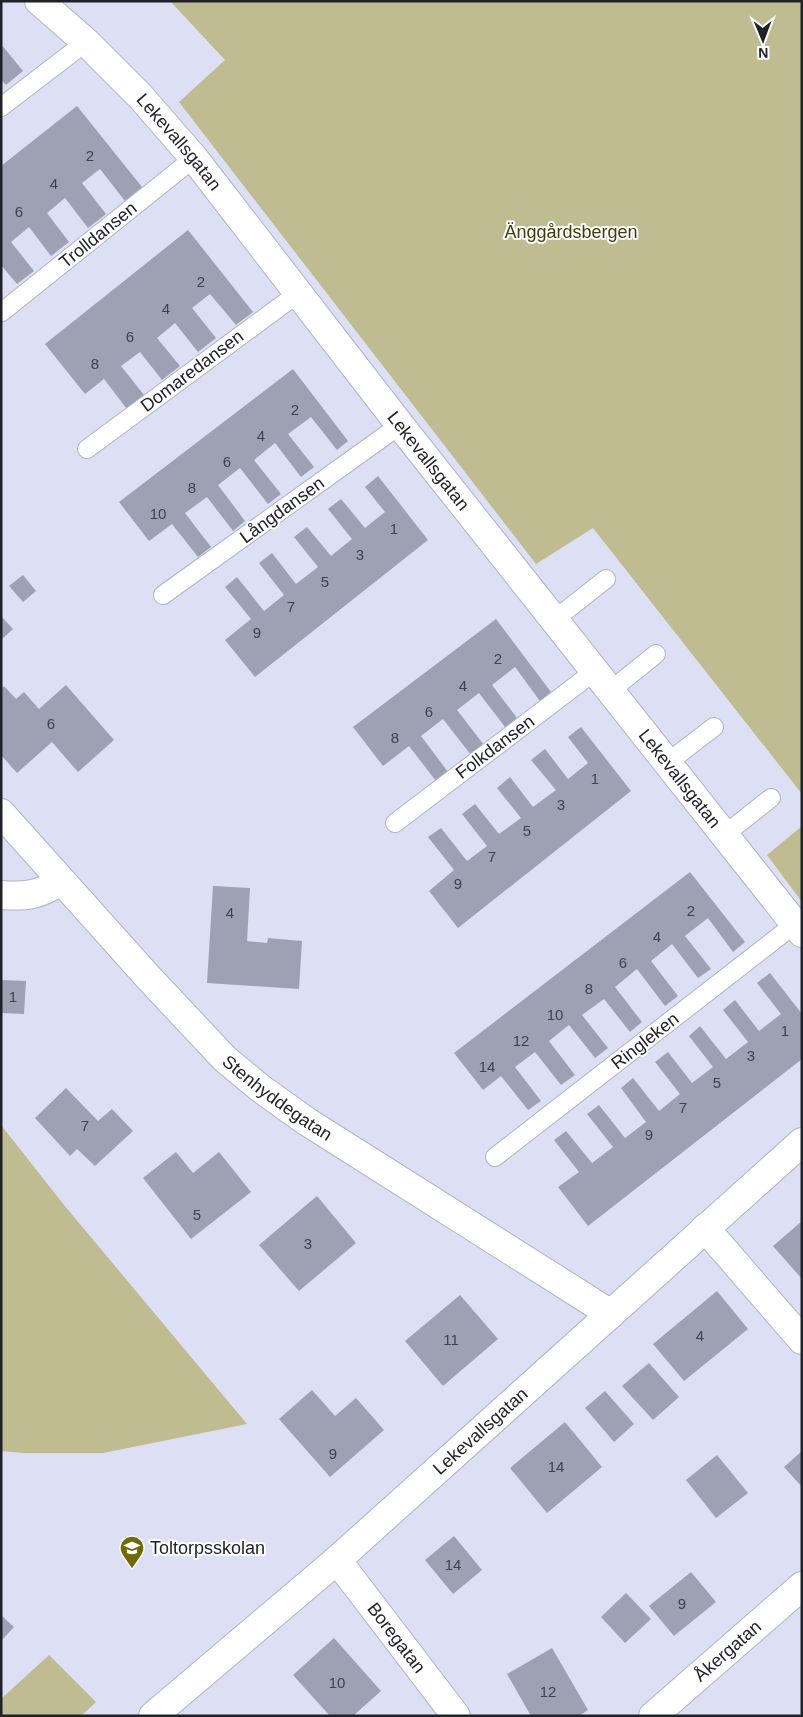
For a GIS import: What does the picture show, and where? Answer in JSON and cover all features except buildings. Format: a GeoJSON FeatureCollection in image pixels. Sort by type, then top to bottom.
{"type":"FeatureCollection","features":[{"type":"Feature","properties":{"kind":"street","name":"Lekevallsgatan"},"geometry":{"type":"LineString","coordinates":[[39,1],[86,42],[140,96],[194,158],[297,294],[798,929]]}},
{"type":"Feature","properties":{"kind":"street","name":"Stenhyddegatan"},"geometry":{"type":"LineString","coordinates":[[1,813],[61,882],[225,1059],[260,1088],[306,1121],[611,1314]]}},
{"type":"Feature","properties":{"kind":"street"},"geometry":{"type":"LineString","coordinates":[[1,895],[24,896],[44,892],[61,882]]}},
{"type":"Feature","properties":{"kind":"street","name":"Lekevallsgatan"},"geometry":{"type":"LineString","coordinates":[[153,1716],[337,1560],[802,1142]]}},
{"type":"Feature","properties":{"kind":"street"},"geometry":{"type":"LineString","coordinates":[[705,1228],[802,1340]]}},
{"type":"Feature","properties":{"kind":"street","name":"Boregatan"},"geometry":{"type":"LineString","coordinates":[[337,1560],[456,1716]]}},
{"type":"Feature","properties":{"kind":"street","name":"Åkergatan"},"geometry":{"type":"LineString","coordinates":[[653,1716],[802,1586]]}},
{"type":"Feature","properties":{"kind":"lane"},"geometry":{"type":"LineString","coordinates":[[1,107],[86,42]]}},
{"type":"Feature","properties":{"kind":"lane","name":"Trolldansen"},"geometry":{"type":"LineString","coordinates":[[2,312],[194,158]]}},
{"type":"Feature","properties":{"kind":"lane","name":"Domaredansen"},"geometry":{"type":"LineString","coordinates":[[87,449],[297,294]]}},
{"type":"Feature","properties":{"kind":"lane","name":"Långdansen"},"geometry":{"type":"LineString","coordinates":[[163,595],[400,425]]}},
{"type":"Feature","properties":{"kind":"lane"},"geometry":{"type":"LineString","coordinates":[[554,620],[606,579]]}},
{"type":"Feature","properties":{"kind":"lane","name":"Folkdansen"},"geometry":{"type":"LineString","coordinates":[[395,823],[602,681],[656,654]]}},
{"type":"Feature","properties":{"kind":"lane"},"geometry":{"type":"LineString","coordinates":[[668,763],[714,727]]}},
{"type":"Feature","properties":{"kind":"lane"},"geometry":{"type":"LineString","coordinates":[[724,835],[771,798]]}},
{"type":"Feature","properties":{"kind":"lane","name":"Ringleken"},"geometry":{"type":"LineString","coordinates":[[495,1157],[798,929]]}},
{"type":"Feature","properties":{"kind":"green space","name":"Änggårdsbergen"},"geometry":{"type":"Polygon","coordinates":[[[170,1],[802,1],[802,794],[593,528],[536,564],[179,102],[225,60],[170,1]]]}},
{"type":"Feature","properties":{"kind":"green space"},"geometry":{"type":"Polygon","coordinates":[[[802,826],[802,902],[767,855],[802,826]]]}},
{"type":"Feature","properties":{"kind":"green space"},"geometry":{"type":"Polygon","coordinates":[[[1,1125],[64,1205],[247,1424],[103,1453],[23,1453],[1,1451],[1,1125]]]}},
{"type":"Feature","properties":{"kind":"green space"},"geometry":{"type":"Polygon","coordinates":[[[49,1655],[96,1702],[81,1716],[1,1716],[1,1699],[49,1655]]]}},
{"type":"Feature","properties":{"kind":"place","name":"Toltorpsskolan"},"geometry":{"type":"Point","coordinates":[132,1569]}}]}
